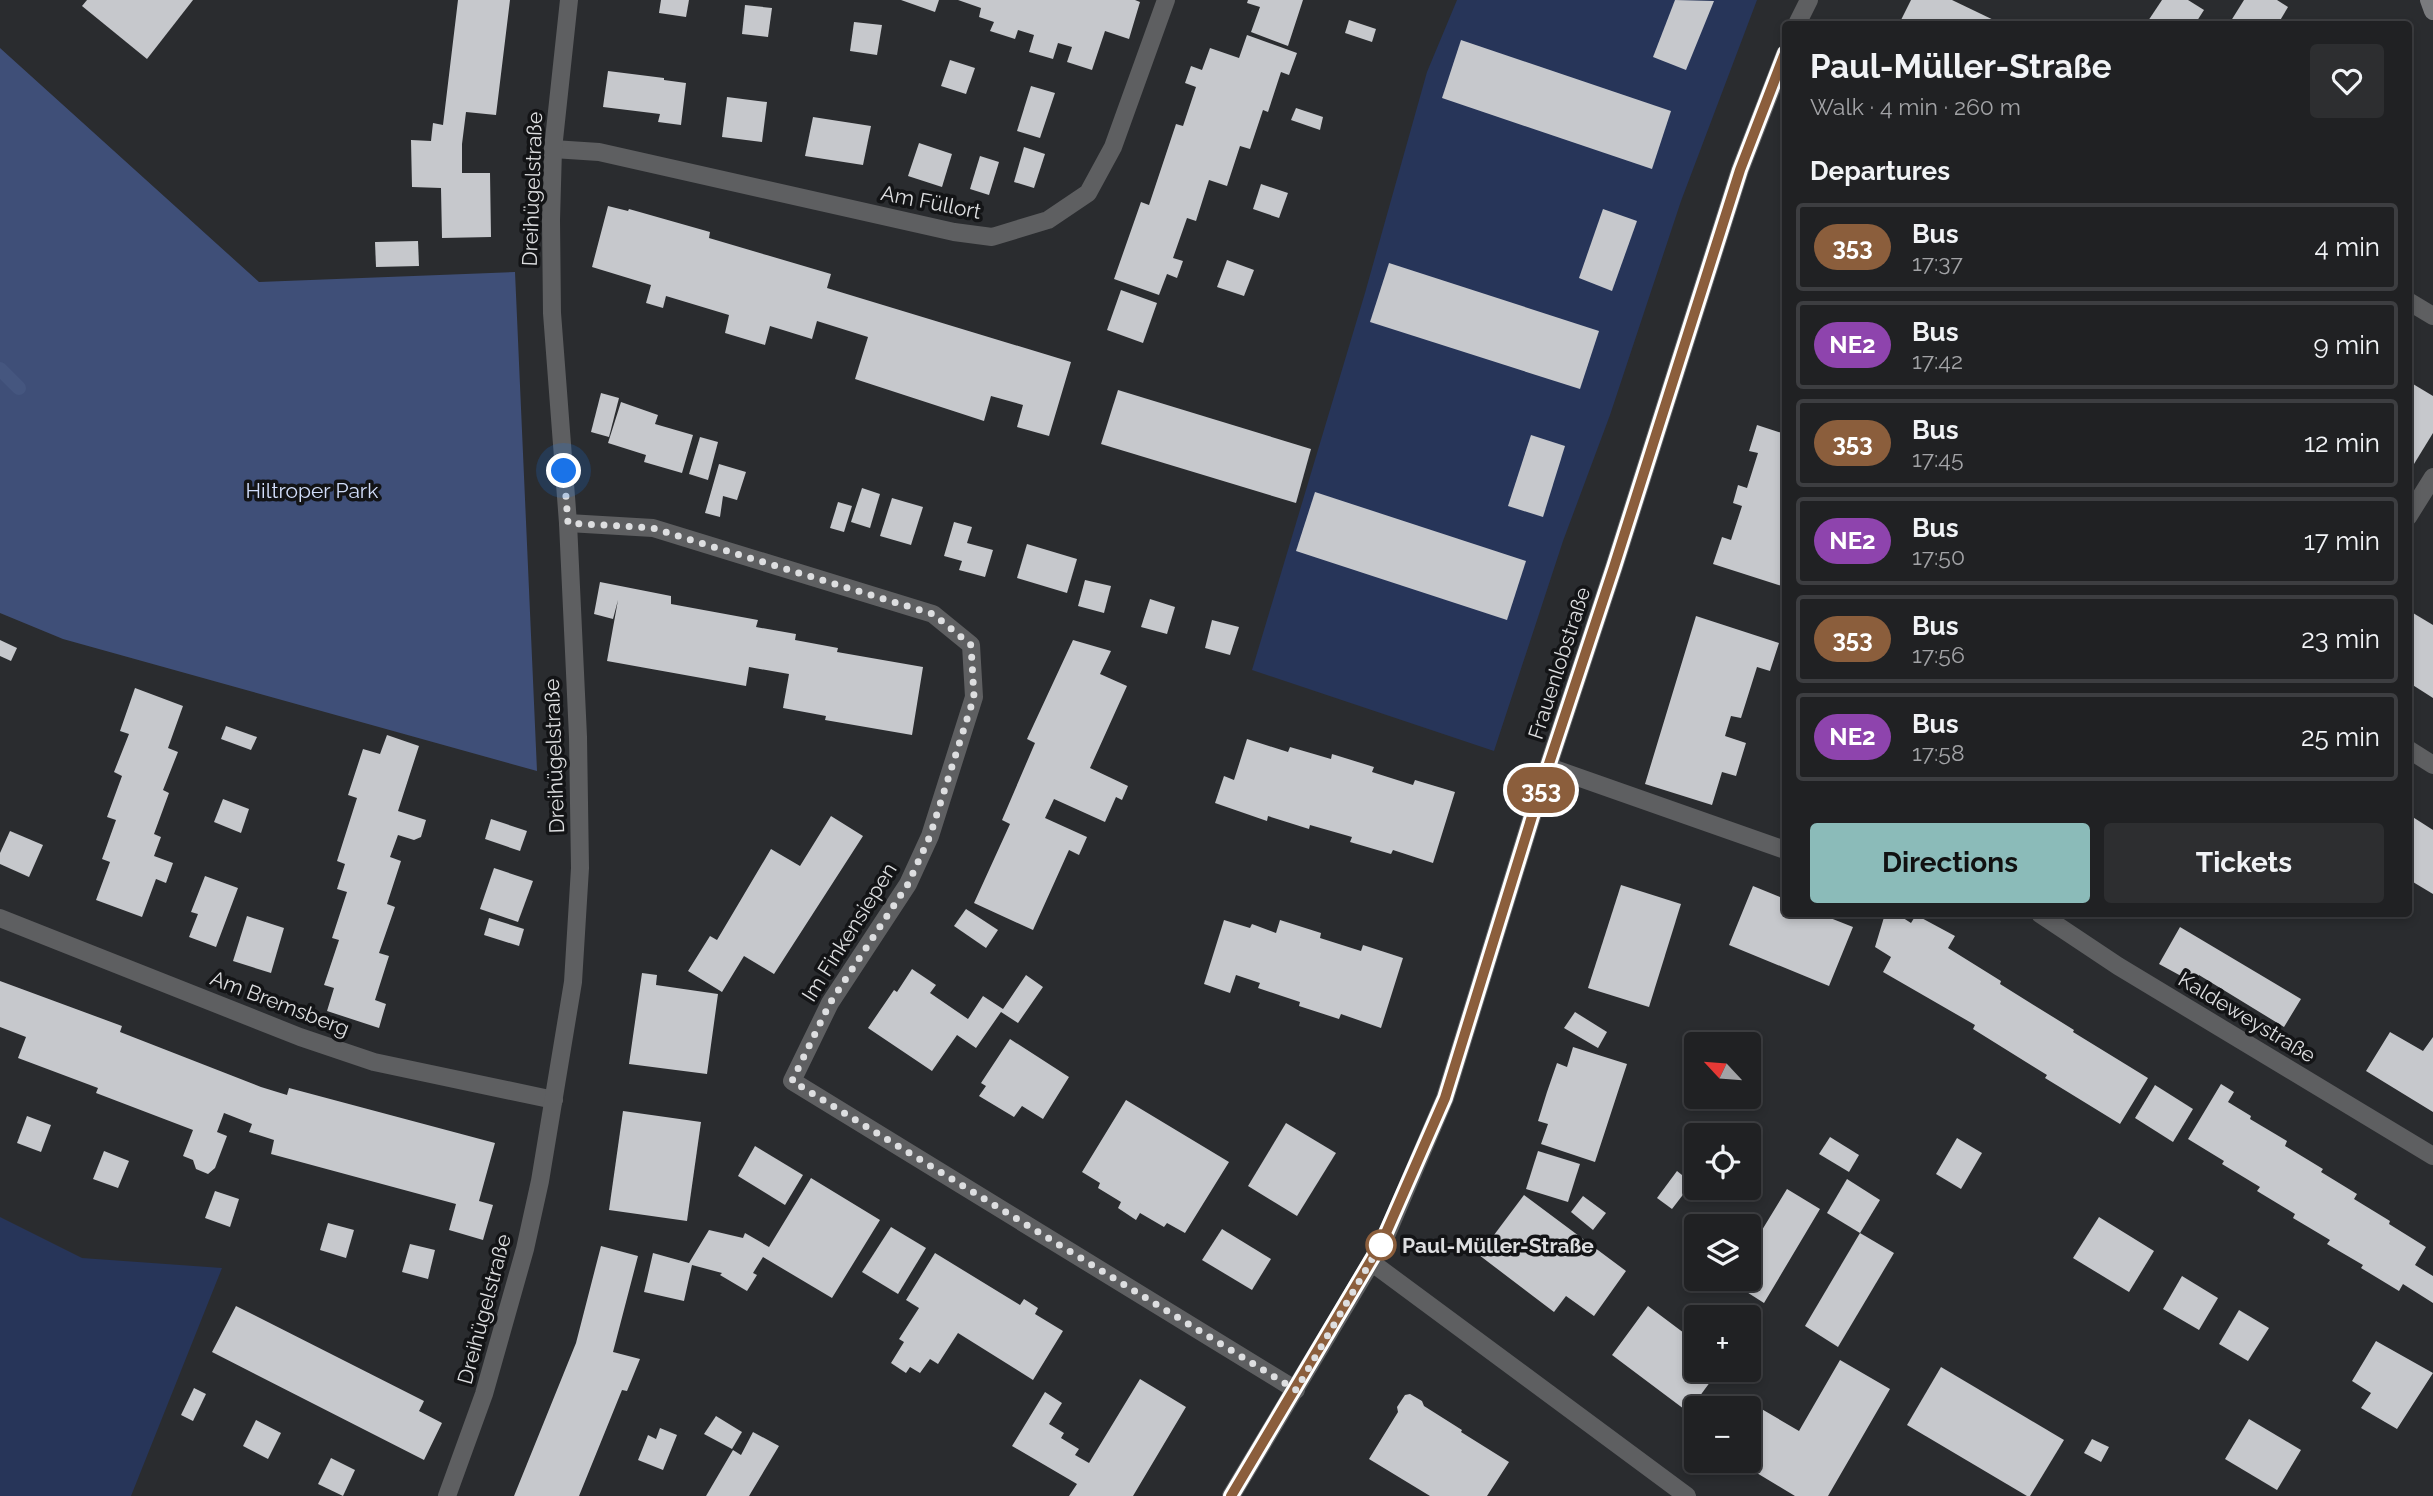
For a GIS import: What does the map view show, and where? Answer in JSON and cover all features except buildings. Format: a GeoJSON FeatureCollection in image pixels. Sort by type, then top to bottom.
{"type":"FeatureCollection","features":[{"type":"Feature","properties":{"kind":"main road"},"geometry":{"type":"LineString","coordinates":[[2429,0],[2433,11]]}},
{"type":"Feature","properties":{"kind":"street","name":"Dreihügelstraße"},"geometry":{"type":"LineString","coordinates":[[447,1496],[484,1394],[525,1248],[540,1181],[573,982],[580,868],[578,737],[568,523],[552,313],[553,149],[569,0]]}},
{"type":"Feature","properties":{"kind":"street","name":"Am Füllort"},"geometry":{"type":"LineString","coordinates":[[553,149],[599,152],[954,232],[992,237],[1048,220],[1088,193],[1113,147],[1166,0]]}},
{"type":"Feature","properties":{"kind":"street"},"geometry":{"type":"LineString","coordinates":[[1798,21],[1809,0]]}},
{"type":"Feature","properties":{"kind":"street","name":"Frauenlobstraße"},"geometry":{"type":"LineString","coordinates":[[1231,1496],[1371,1262],[1393,1219],[1445,1098],[1740,170],[1782,62]]}},
{"type":"Feature","properties":{"kind":"street"},"geometry":{"type":"LineString","coordinates":[[2412,303],[2433,316]]}},
{"type":"Feature","properties":{"kind":"street"},"geometry":{"type":"LineString","coordinates":[[2412,511],[2433,477]]}},
{"type":"Feature","properties":{"kind":"street","name":"Im Finkensiepen"},"geometry":{"type":"LineString","coordinates":[[568,523],[653,528],[933,614],[971,645],[974,697],[930,836],[908,884],[830,1003],[792,1081],[1296,1390]]}},
{"type":"Feature","properties":{"kind":"street"},"geometry":{"type":"LineString","coordinates":[[2412,752],[2433,765]]}},
{"type":"Feature","properties":{"kind":"street"},"geometry":{"type":"LineString","coordinates":[[1549,767],[1782,849]]}},
{"type":"Feature","properties":{"kind":"street","name":"Kaldeweystraße"},"geometry":{"type":"LineString","coordinates":[[2044,917],[2118,966],[2433,1156]]}},
{"type":"Feature","properties":{"kind":"street","name":"Am Bremsberg"},"geometry":{"type":"LineString","coordinates":[[0,918],[300,1037],[374,1062],[554,1100]]}},
{"type":"Feature","properties":{"kind":"street"},"geometry":{"type":"LineString","coordinates":[[1371,1262],[1686,1496]]}},
{"type":"Feature","properties":{"kind":"shaded area"},"geometry":{"type":"Polygon","coordinates":[[[1457,0],[1757,0],[1681,201],[1610,415],[1563,541],[1494,751],[1252,670],[1365,293],[1427,72],[1457,0]]]}},
{"type":"Feature","properties":{"kind":"shaded area"},"geometry":{"type":"Polygon","coordinates":[[[0,1217],[82,1258],[222,1268],[131,1496],[0,1496],[0,1217]]]}},
{"type":"Feature","properties":{"kind":"green space","name":"Hiltroper Park"},"geometry":{"type":"Polygon","coordinates":[[[0,48],[259,282],[515,272],[537,771],[63,639],[0,613],[0,48]]]}},
{"type":"Feature","properties":{"kind":"waterway"},"geometry":{"type":"LineString","coordinates":[[0,369],[19,388]]}},
{"type":"Feature","properties":{"kind":"bus line","name":"353"},"geometry":{"type":"LineString","coordinates":[[1231,1496],[1382,1242],[1445,1098],[1538,797],[1740,170],[1782,60]]}},
{"type":"Feature","properties":{"kind":"place","name":"Paul-Müller-Straße"},"geometry":{"type":"Point","coordinates":[1381,1245]}},
{"type":"Feature","properties":{"kind":"route"},"geometry":{"type":"LineString","coordinates":[[564,471],[568,523],[653,528],[933,614],[971,645],[974,697],[930,836],[908,884],[830,1003],[792,1081],[1296,1390],[1382,1242],[1381,1245]]}}]}
